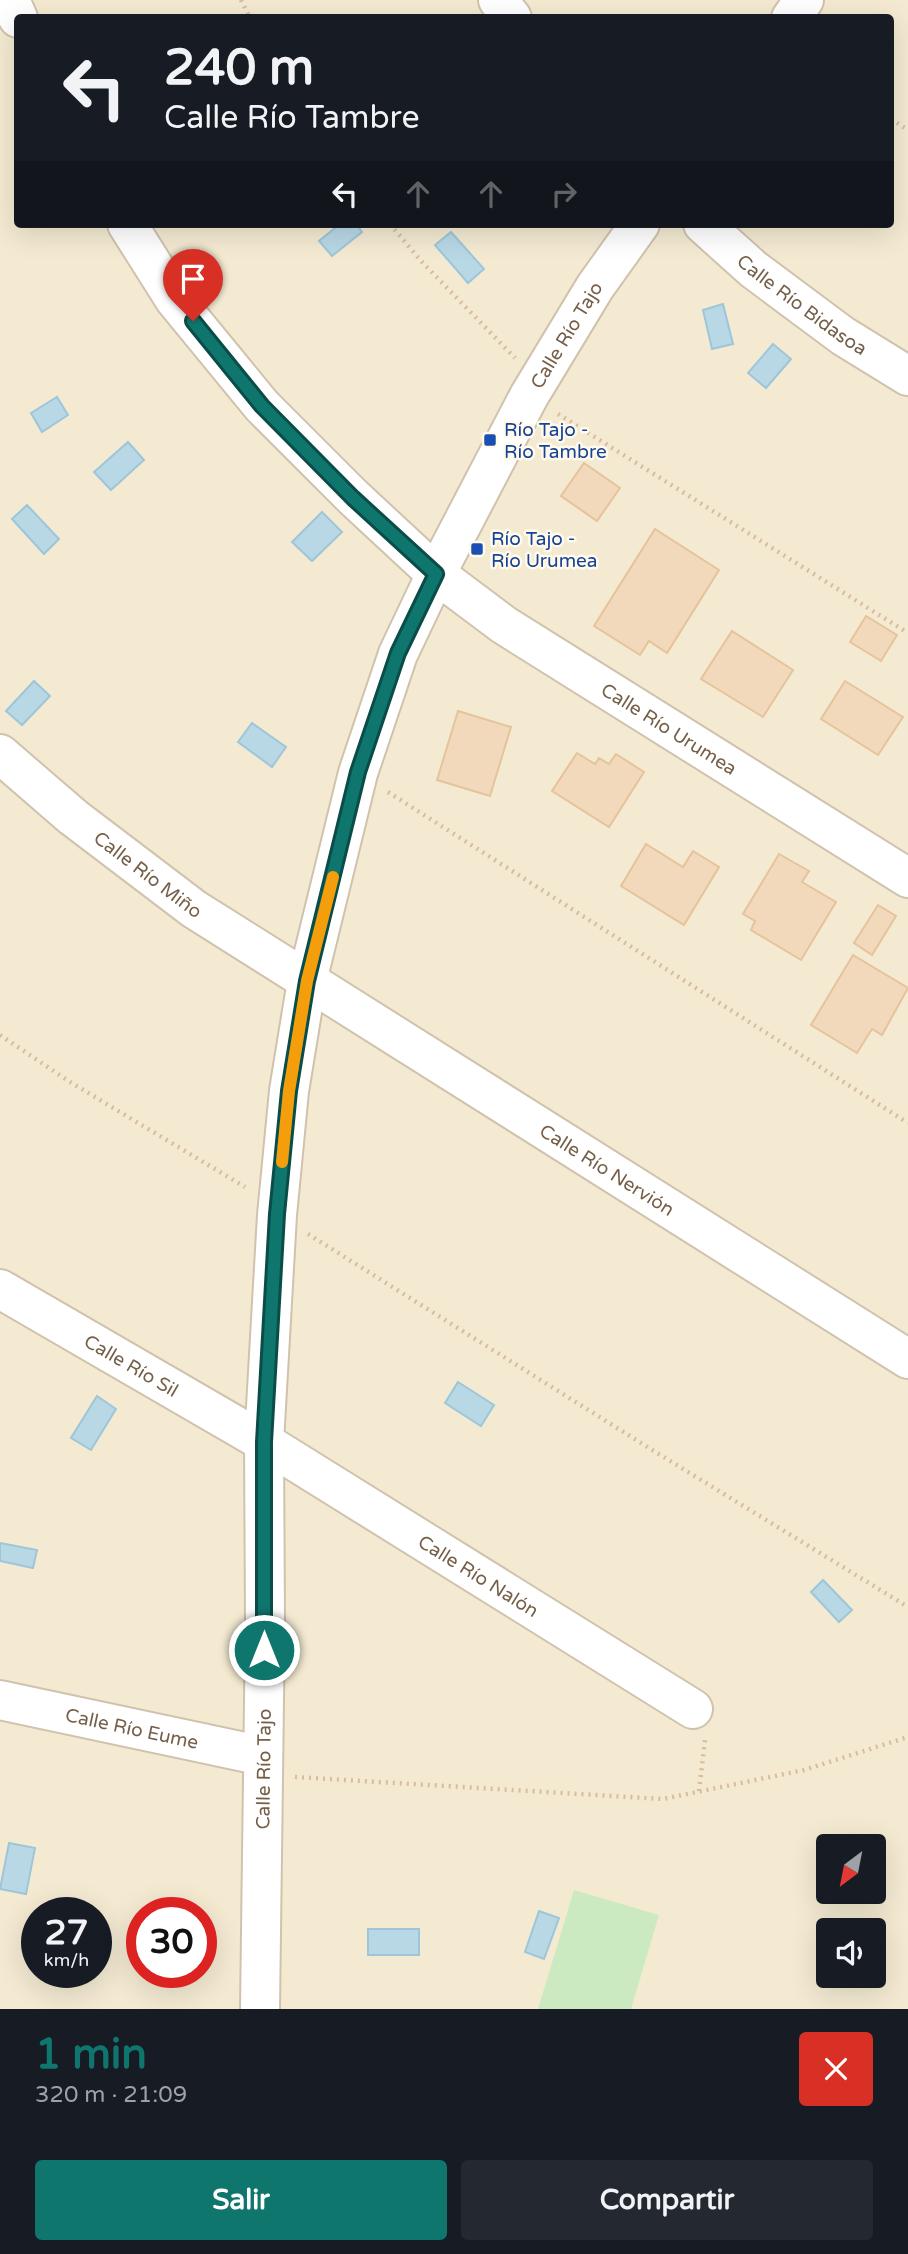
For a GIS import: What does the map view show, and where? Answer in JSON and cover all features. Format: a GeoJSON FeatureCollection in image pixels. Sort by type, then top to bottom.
{"type":"FeatureCollection","features":[{"type":"Feature","properties":{"kind":"street"},"geometry":{"type":"LineString","coordinates":[[498,0],[509,14]]}},
{"type":"Feature","properties":{"kind":"street","name":"Calle Río Urumea"},"geometry":{"type":"LineString","coordinates":[[130,228],[175,300],[262,406],[353,498],[436,574],[504,625],[908,878]]}},
{"type":"Feature","properties":{"kind":"street","name":"Calle Río Tajo"},"geometry":{"type":"LineString","coordinates":[[260,2009],[264,1442],[277,1214],[289,1091],[307,981],[358,772],[398,653],[436,574],[534,387],[595,287],[637,228]]}},
{"type":"Feature","properties":{"kind":"street","name":"Calle Río Bidasoa"},"geometry":{"type":"LineString","coordinates":[[707,228],[753,269],[843,337],[908,376]]}},
{"type":"Feature","properties":{"kind":"street","name":"Calle Río Miño"},"geometry":{"type":"LineString","coordinates":[[0,754],[73,817],[194,909],[307,981]]}},
{"type":"Feature","properties":{"kind":"street","name":"Calle Río Nervión"},"geometry":{"type":"LineString","coordinates":[[307,981],[908,1359]]}},
{"type":"Feature","properties":{"kind":"street","name":"Calle Río Sil"},"geometry":{"type":"LineString","coordinates":[[0,1289],[264,1442]]}},
{"type":"Feature","properties":{"kind":"street","name":"Calle Río Nalón"},"geometry":{"type":"LineString","coordinates":[[264,1442],[693,1710]]}},
{"type":"Feature","properties":{"kind":"street","name":"Calle Río Eume"},"geometry":{"type":"LineString","coordinates":[[0,1700],[263,1766]]}},
{"type":"Feature","properties":{"kind":"path"},"geometry":{"type":"LineString","coordinates":[[393,228],[421,261],[518,361],[534,387],[908,633]]}},
{"type":"Feature","properties":{"kind":"path"},"geometry":{"type":"LineString","coordinates":[[358,772],[908,1123]]}},
{"type":"Feature","properties":{"kind":"path"},"geometry":{"type":"LineString","coordinates":[[0,1035],[70,1082],[246,1188],[277,1214],[908,1607]]}},
{"type":"Feature","properties":{"kind":"path"},"geometry":{"type":"LineString","coordinates":[[693,1710],[706,1731],[699,1791]]}},
{"type":"Feature","properties":{"kind":"path"},"geometry":{"type":"LineString","coordinates":[[263,1766],[663,1799],[804,1770],[908,1737]]}},
{"type":"Feature","properties":{"kind":"shaded area"},"geometry":{"type":"Polygon","coordinates":[[[0,0],[908,0],[908,2009],[0,2009],[0,0]]]}},
{"type":"Feature","properties":{"kind":"green space"},"geometry":{"type":"Polygon","coordinates":[[[574,1890],[659,1915],[631,2009],[538,2009],[574,1890]]]}},
{"type":"Feature","properties":{"kind":"water"},"geometry":{"type":"Polygon","coordinates":[[[335,228],[359,228],[362,232],[332,256],[319,241],[335,228]]]}},
{"type":"Feature","properties":{"kind":"water"},"geometry":{"type":"Polygon","coordinates":[[[451,232],[484,269],[468,283],[435,245],[451,232]]]}},
{"type":"Feature","properties":{"kind":"water"},"geometry":{"type":"Polygon","coordinates":[[[723,304],[733,344],[712,349],[703,310],[723,304]]]}},
{"type":"Feature","properties":{"kind":"water"},"geometry":{"type":"Polygon","coordinates":[[[773,344],[791,359],[766,388],[748,373],[773,344]]]}},
{"type":"Feature","properties":{"kind":"water"},"geometry":{"type":"Polygon","coordinates":[[[57,397],[68,415],[42,432],[31,413],[57,397]]]}},
{"type":"Feature","properties":{"kind":"water"},"geometry":{"type":"Polygon","coordinates":[[[128,442],[144,460],[111,490],[94,472],[128,442]]]}},
{"type":"Feature","properties":{"kind":"water"},"geometry":{"type":"Polygon","coordinates":[[[27,505],[59,539],[44,554],[12,519],[27,505]]]}},
{"type":"Feature","properties":{"kind":"water"},"geometry":{"type":"Polygon","coordinates":[[[322,512],[342,532],[312,561],[292,542],[322,512]]]}},
{"type":"Feature","properties":{"kind":"water"},"geometry":{"type":"Polygon","coordinates":[[[34,681],[50,696],[22,725],[6,711],[34,681]]]}},
{"type":"Feature","properties":{"kind":"water"},"geometry":{"type":"Polygon","coordinates":[[[252,723],[286,747],[272,767],[238,742],[252,723]]]}},
{"type":"Feature","properties":{"kind":"water"},"geometry":{"type":"Polygon","coordinates":[[[458,1382],[494,1405],[481,1426],[445,1403],[458,1382]]]}},
{"type":"Feature","properties":{"kind":"water"},"geometry":{"type":"Polygon","coordinates":[[[97,1396],[116,1409],[91,1450],[71,1438],[97,1396]]]}},
{"type":"Feature","properties":{"kind":"water"},"geometry":{"type":"Polygon","coordinates":[[[0,1543],[37,1550],[33,1568],[0,1561],[0,1543]]]}},
{"type":"Feature","properties":{"kind":"water"},"geometry":{"type":"Polygon","coordinates":[[[823,1580],[852,1610],[839,1622],[811,1592],[823,1580]]]}},
{"type":"Feature","properties":{"kind":"water"},"geometry":{"type":"Polygon","coordinates":[[[9,1843],[35,1848],[26,1894],[0,1889],[9,1843]]]}},
{"type":"Feature","properties":{"kind":"water"},"geometry":{"type":"Polygon","coordinates":[[[539,1911],[559,1918],[544,1959],[525,1952],[539,1911]]]}},
{"type":"Feature","properties":{"kind":"water"},"geometry":{"type":"Polygon","coordinates":[[[368,1929],[419,1929],[419,1955],[368,1955],[368,1929]]]}},
{"type":"Feature","properties":{"kind":"building"},"geometry":{"type":"Polygon","coordinates":[[[584,463],[620,488],[597,521],[561,496],[584,463]]]}},
{"type":"Feature","properties":{"kind":"building"},"geometry":{"type":"Polygon","coordinates":[[[655,529],[719,570],[667,653],[649,641],[640,655],[594,626],[655,529]]]}},
{"type":"Feature","properties":{"kind":"building"},"geometry":{"type":"Polygon","coordinates":[[[866,616],[897,635],[881,661],[850,642],[866,616]]]}},
{"type":"Feature","properties":{"kind":"building"},"geometry":{"type":"Polygon","coordinates":[[[732,631],[793,670],[763,717],[701,679],[732,631]]]}},
{"type":"Feature","properties":{"kind":"building"},"geometry":{"type":"Polygon","coordinates":[[[845,681],[903,717],[878,755],[821,719],[845,681]]]}},
{"type":"Feature","properties":{"kind":"building"},"geometry":{"type":"Polygon","coordinates":[[[458,711],[511,727],[490,796],[437,780],[458,711]]]}},
{"type":"Feature","properties":{"kind":"building"},"geometry":{"type":"Polygon","coordinates":[[[577,753],[595,764],[599,758],[609,764],[616,754],[644,772],[609,827],[552,791],[577,753]]]}},
{"type":"Feature","properties":{"kind":"building"},"geometry":{"type":"Polygon","coordinates":[[[646,844],[683,867],[693,851],[719,867],[684,925],[621,886],[646,844]]]}},
{"type":"Feature","properties":{"kind":"building"},"geometry":{"type":"Polygon","coordinates":[[[779,854],[809,871],[802,882],[836,902],[801,960],[751,930],[755,921],[743,914],[779,854]]]}},
{"type":"Feature","properties":{"kind":"building"},"geometry":{"type":"Polygon","coordinates":[[[878,905],[896,916],[872,955],[854,943],[878,905]]]}},
{"type":"Feature","properties":{"kind":"building"},"geometry":{"type":"Polygon","coordinates":[[[853,955],[908,988],[882,1035],[872,1029],[857,1053],[811,1025],[853,955]]]}},
{"type":"Feature","properties":{"kind":"slow traffic"},"geometry":{"type":"LineString","coordinates":[[282,1162],[289,1091],[307,981],[333,877]]}},
{"type":"Feature","properties":{"kind":"place","name":"Río Tajo - Río Tambre"},"geometry":{"type":"Point","coordinates":[490,440]}},
{"type":"Feature","properties":{"kind":"place","name":"Río Tajo - Río Urumea"},"geometry":{"type":"Point","coordinates":[477,549]}},
{"type":"Feature","properties":{"kind":"route"},"geometry":{"type":"LineString","coordinates":[[193,321],[262,406],[353,498],[436,574],[398,653],[358,772],[307,981],[289,1091],[277,1214],[264,1442],[264,1650]]}}]}
